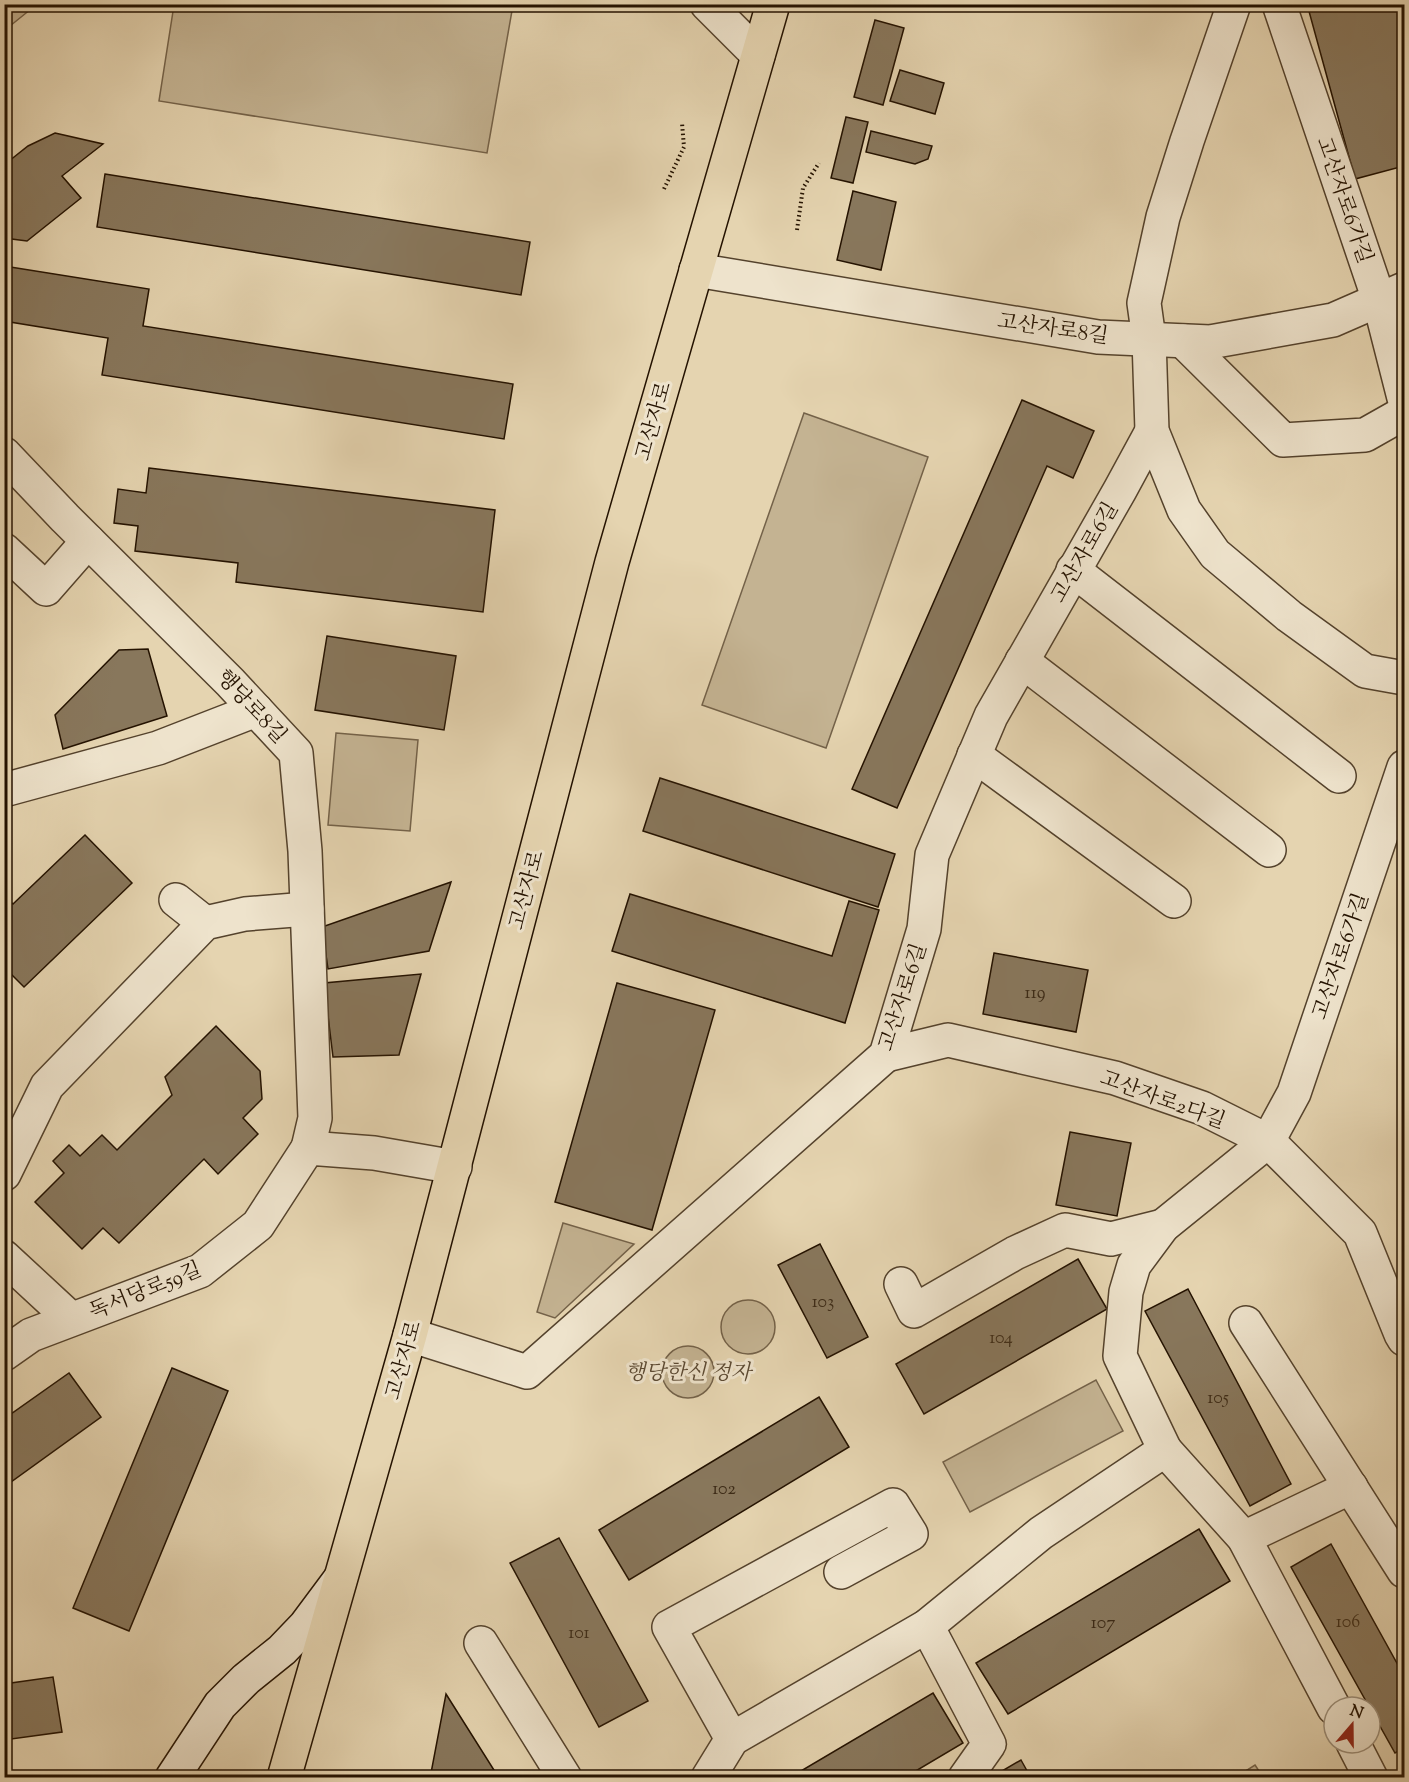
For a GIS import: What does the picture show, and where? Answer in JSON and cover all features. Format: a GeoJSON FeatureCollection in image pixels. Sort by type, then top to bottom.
{"type":"FeatureCollection","features":[{"type":"Feature","properties":{"kind":"main road","name":"고산자로"},"geometry":{"type":"LineString","coordinates":[[284,1778],[410,1335],[612,561],[773,4]]}},
{"type":"Feature","properties":{"kind":"street"},"geometry":{"type":"LineString","coordinates":[[707,4],[758,55]]}},
{"type":"Feature","properties":{"kind":"street"},"geometry":{"type":"LineString","coordinates":[[1234,4],[1163,217],[1143,303],[1149,339],[1152,431],[1185,510],[1215,554],[1289,616],[1365,671],[1404,678]]}},
{"type":"Feature","properties":{"kind":"street","name":"고산자로6가길"},"geometry":{"type":"LineString","coordinates":[[1279,4],[1392,295],[1404,398]]}},
{"type":"Feature","properties":{"kind":"street","name":"고산자로8길"},"geometry":{"type":"LineString","coordinates":[[696,270],[1086,335],[1210,342],[1333,320],[1392,295]]}},
{"type":"Feature","properties":{"kind":"street"},"geometry":{"type":"LineString","coordinates":[[1183,341],[1283,440],[1365,435],[1404,413]]}},
{"type":"Feature","properties":{"kind":"street","name":"고산자로6길"},"geometry":{"type":"LineString","coordinates":[[410,1335],[527,1372],[886,1055],[924,929],[932,855],[974,755],[991,716],[1152,431]]}},
{"type":"Feature","properties":{"kind":"street","name":"행당로8길"},"geometry":{"type":"LineString","coordinates":[[4,454],[230,682],[296,753],[305,850],[315,1118],[308,1148]]}},
{"type":"Feature","properties":{"kind":"street"},"geometry":{"type":"LineString","coordinates":[[4,550],[46,589],[88,541]]}},
{"type":"Feature","properties":{"kind":"street"},"geometry":{"type":"LineString","coordinates":[[1073,570],[1339,776]]}},
{"type":"Feature","properties":{"kind":"street"},"geometry":{"type":"LineString","coordinates":[[1022,662],[1269,850]]}},
{"type":"Feature","properties":{"kind":"street"},"geometry":{"type":"LineString","coordinates":[[4,789],[158,748],[256,710]]}},
{"type":"Feature","properties":{"kind":"street"},"geometry":{"type":"LineString","coordinates":[[974,755],[1174,901]]}},
{"type":"Feature","properties":{"kind":"street","name":"고산자로6가길"},"geometry":{"type":"LineString","coordinates":[[1268,1141],[1294,1093],[1404,767]]}},
{"type":"Feature","properties":{"kind":"street"},"geometry":{"type":"LineString","coordinates":[[176,900],[205,923]]}},
{"type":"Feature","properties":{"kind":"street"},"geometry":{"type":"LineString","coordinates":[[4,1173],[47,1086],[205,923],[245,914],[307,909]]}},
{"type":"Feature","properties":{"kind":"street","name":"고산자로2다길"},"geometry":{"type":"LineString","coordinates":[[886,1055],[948,1040],[1115,1078],[1202,1108],[1268,1141],[1360,1233],[1404,1339]]}},
{"type":"Feature","properties":{"kind":"street"},"geometry":{"type":"LineString","coordinates":[[1268,1141],[1163,1226],[1134,1265],[1126,1292],[1120,1356],[1165,1450],[1244,1538],[1327,1695]]}},
{"type":"Feature","properties":{"kind":"street"},"geometry":{"type":"LineString","coordinates":[[308,1148],[374,1153],[455,1167]]}},
{"type":"Feature","properties":{"kind":"street","name":"독서당로59길"},"geometry":{"type":"LineString","coordinates":[[4,1354],[31,1335],[200,1271],[258,1224],[308,1148]]}},
{"type":"Feature","properties":{"kind":"street"},"geometry":{"type":"LineString","coordinates":[[901,1284],[914,1311],[1015,1253],[1065,1230],[1111,1239],[1163,1226]]}},
{"type":"Feature","properties":{"kind":"street"},"geometry":{"type":"LineString","coordinates":[[4,1257],[71,1319]]}},
{"type":"Feature","properties":{"kind":"street"},"geometry":{"type":"LineString","coordinates":[[1246,1323],[1404,1571]]}},
{"type":"Feature","properties":{"kind":"street"},"geometry":{"type":"LineString","coordinates":[[708,1778],[732,1738],[927,1626],[1041,1533],[1165,1450]]}},
{"type":"Feature","properties":{"kind":"street"},"geometry":{"type":"LineString","coordinates":[[1244,1538],[1351,1487]]}},
{"type":"Feature","properties":{"kind":"street"},"geometry":{"type":"LineString","coordinates":[[732,1738],[669,1628],[893,1505],[911,1534],[841,1572]]}},
{"type":"Feature","properties":{"kind":"street"},"geometry":{"type":"LineString","coordinates":[[172,1778],[220,1705],[282,1650],[305,1626],[341,1577]]}},
{"type":"Feature","properties":{"kind":"street"},"geometry":{"type":"LineString","coordinates":[[927,1626],[989,1744],[965,1778]]}},
{"type":"Feature","properties":{"kind":"street"},"geometry":{"type":"LineString","coordinates":[[481,1643],[565,1778]]}},
{"type":"Feature","properties":{"kind":"street"},"geometry":{"type":"LineString","coordinates":[[1359,1755],[1371,1778]]}},
{"type":"Feature","properties":{"kind":"path"},"geometry":{"type":"LineString","coordinates":[[664,189],[684,147],[682,123]]}},
{"type":"Feature","properties":{"kind":"path"},"geometry":{"type":"LineString","coordinates":[[797,230],[803,188],[819,163]]}},
{"type":"Feature","properties":{"kind":"green space"},"geometry":{"type":"Polygon","coordinates":[[[5,4],[36,4],[36,5],[5,30],[5,4]]]}},
{"type":"Feature","properties":{"kind":"green space"},"geometry":{"type":"Polygon","coordinates":[[[174,5],[513,5],[487,153],[159,101],[174,5]]]}},
{"type":"Feature","properties":{"kind":"green space"},"geometry":{"type":"Polygon","coordinates":[[[804,413],[928,457],[826,748],[702,705],[804,413]]]}},
{"type":"Feature","properties":{"kind":"green space"},"geometry":{"type":"Polygon","coordinates":[[[336,733],[418,740],[410,831],[328,825],[336,733]]]}},
{"type":"Feature","properties":{"kind":"green space"},"geometry":{"type":"Polygon","coordinates":[[[563,1223],[634,1244],[555,1318],[537,1312],[563,1223]]]}},
{"type":"Feature","properties":{"kind":"green space"},"geometry":{"type":"Polygon","coordinates":[[[748,1300],[758,1302],[767,1308],[773,1317],[775,1327],[773,1337],[767,1346],[758,1352],[748,1354],[738,1352],[729,1346],[723,1337],[721,1327],[723,1317],[729,1308],[738,1302],[748,1300]]]}},
{"type":"Feature","properties":{"kind":"green space","name":"행당한신 정자"},"geometry":{"type":"Polygon","coordinates":[[[688,1346],[698,1348],[706,1354],[712,1362],[714,1372],[712,1382],[706,1390],[698,1396],[688,1398],[678,1396],[670,1390],[664,1382],[662,1372],[664,1362],[670,1354],[678,1348],[688,1346]]]}},
{"type":"Feature","properties":{"kind":"green space"},"geometry":{"type":"Polygon","coordinates":[[[1096,1380],[1123,1431],[970,1512],[943,1462],[1096,1380]]]}},
{"type":"Feature","properties":{"kind":"green space"},"geometry":{"type":"Polygon","coordinates":[[[1255,1765],[1263,1777],[1236,1777],[1255,1765]]]}},
{"type":"Feature","properties":{"kind":"building"},"geometry":{"type":"Polygon","coordinates":[[[1307,4],[1404,4],[1404,166],[1355,179],[1307,4]]]}},
{"type":"Feature","properties":{"kind":"building"},"geometry":{"type":"Polygon","coordinates":[[[875,20],[904,28],[883,105],[854,97],[875,20]]]}},
{"type":"Feature","properties":{"kind":"building"},"geometry":{"type":"Polygon","coordinates":[[[900,70],[944,83],[935,114],[890,101],[900,70]]]}},
{"type":"Feature","properties":{"kind":"building"},"geometry":{"type":"Polygon","coordinates":[[[846,117],[868,122],[853,183],[831,178],[846,117]]]}},
{"type":"Feature","properties":{"kind":"building"},"geometry":{"type":"Polygon","coordinates":[[[871,131],[932,146],[928,159],[915,164],[866,152],[871,131]]]}},
{"type":"Feature","properties":{"kind":"building"},"geometry":{"type":"Polygon","coordinates":[[[55,133],[103,144],[62,176],[81,198],[27,241],[4,238],[4,165],[28,146],[55,133]]]}},
{"type":"Feature","properties":{"kind":"building"},"geometry":{"type":"Polygon","coordinates":[[[105,174],[530,242],[521,295],[97,227],[105,174]]]}},
{"type":"Feature","properties":{"kind":"building"},"geometry":{"type":"Polygon","coordinates":[[[853,191],[896,202],[881,270],[837,260],[853,191]]]}},
{"type":"Feature","properties":{"kind":"building"},"geometry":{"type":"Polygon","coordinates":[[[4,266],[149,289],[143,326],[513,384],[504,439],[102,375],[108,338],[4,321],[4,266]]]}},
{"type":"Feature","properties":{"kind":"building"},"geometry":{"type":"Polygon","coordinates":[[[1022,400],[1094,431],[1073,478],[1047,466],[897,808],[852,789],[1022,400]]]}},
{"type":"Feature","properties":{"kind":"building"},"geometry":{"type":"Polygon","coordinates":[[[149,468],[495,510],[483,612],[236,582],[238,563],[135,551],[138,526],[114,523],[118,489],[146,493],[149,468]]]}},
{"type":"Feature","properties":{"kind":"building"},"geometry":{"type":"Polygon","coordinates":[[[327,636],[456,656],[444,730],[315,710],[327,636]]]}},
{"type":"Feature","properties":{"kind":"building"},"geometry":{"type":"Polygon","coordinates":[[[148,649],[167,716],[63,749],[55,715],[119,650],[148,649]]]}},
{"type":"Feature","properties":{"kind":"building"},"geometry":{"type":"Polygon","coordinates":[[[660,778],[895,854],[878,907],[643,831],[660,778]]]}},
{"type":"Feature","properties":{"kind":"building"},"geometry":{"type":"Polygon","coordinates":[[[85,835],[132,883],[24,987],[4,967],[4,896],[13,904],[85,835]]]}},
{"type":"Feature","properties":{"kind":"building"},"geometry":{"type":"Polygon","coordinates":[[[451,882],[429,951],[328,969],[322,927],[451,882]]]}},
{"type":"Feature","properties":{"kind":"building"},"geometry":{"type":"Polygon","coordinates":[[[630,894],[832,956],[849,901],[879,910],[845,1023],[612,951],[630,894]]]}},
{"type":"Feature","properties":{"kind":"building"},"geometry":{"type":"Polygon","coordinates":[[[994,953],[1088,970],[1076,1032],[983,1014],[994,953]]]}},
{"type":"Feature","properties":{"kind":"building"},"geometry":{"type":"Polygon","coordinates":[[[421,974],[399,1055],[333,1057],[324,983],[421,974]]]}},
{"type":"Feature","properties":{"kind":"building"},"geometry":{"type":"Polygon","coordinates":[[[617,983],[715,1010],[652,1230],[555,1202],[617,983]]]}},
{"type":"Feature","properties":{"kind":"building"},"geometry":{"type":"Polygon","coordinates":[[[216,1026],[260,1071],[262,1099],[243,1118],[258,1134],[218,1174],[204,1159],[119,1243],[103,1228],[82,1249],[35,1202],[64,1173],[53,1161],[69,1145],[80,1156],[102,1135],[117,1150],[172,1095],[165,1077],[216,1026]]]}},
{"type":"Feature","properties":{"kind":"building"},"geometry":{"type":"Polygon","coordinates":[[[1070,1132],[1131,1143],[1117,1216],[1056,1205],[1070,1132]]]}},
{"type":"Feature","properties":{"kind":"building"},"geometry":{"type":"Polygon","coordinates":[[[820,1244],[868,1337],[827,1358],[778,1265],[820,1244]]]}},
{"type":"Feature","properties":{"kind":"building"},"geometry":{"type":"Polygon","coordinates":[[[1078,1259],[1107,1309],[924,1414],[896,1364],[1078,1259]]]}},
{"type":"Feature","properties":{"kind":"building"},"geometry":{"type":"Polygon","coordinates":[[[1188,1289],[1291,1484],[1250,1506],[1145,1311],[1188,1289]]]}},
{"type":"Feature","properties":{"kind":"building"},"geometry":{"type":"Polygon","coordinates":[[[172,1368],[228,1391],[129,1631],[73,1608],[172,1368]]]}},
{"type":"Feature","properties":{"kind":"building"},"geometry":{"type":"Polygon","coordinates":[[[69,1373],[101,1417],[4,1487],[4,1419],[69,1373]]]}},
{"type":"Feature","properties":{"kind":"building"},"geometry":{"type":"Polygon","coordinates":[[[819,1397],[849,1447],[629,1580],[599,1530],[819,1397]]]}},
{"type":"Feature","properties":{"kind":"building"},"geometry":{"type":"Polygon","coordinates":[[[1199,1529],[1230,1581],[1008,1714],[976,1663],[1199,1529]]]}},
{"type":"Feature","properties":{"kind":"building"},"geometry":{"type":"Polygon","coordinates":[[[559,1538],[648,1701],[599,1727],[510,1563],[559,1538]]]}},
{"type":"Feature","properties":{"kind":"building"},"geometry":{"type":"Polygon","coordinates":[[[1331,1544],[1404,1676],[1404,1748],[1395,1753],[1382,1730],[1382,1695],[1363,1695],[1291,1567],[1331,1544]]]}},
{"type":"Feature","properties":{"kind":"building"},"geometry":{"type":"Polygon","coordinates":[[[53,1677],[62,1732],[4,1740],[4,1684],[53,1677]]]}},
{"type":"Feature","properties":{"kind":"building"},"geometry":{"type":"Polygon","coordinates":[[[933,1693],[963,1743],[904,1778],[789,1778],[933,1693]]]}},
{"type":"Feature","properties":{"kind":"building"},"geometry":{"type":"Polygon","coordinates":[[[446,1694],[499,1778],[434,1778],[431,1773],[446,1694]]]}},
{"type":"Feature","properties":{"kind":"building"},"geometry":{"type":"Polygon","coordinates":[[[1021,1760],[1031,1778],[990,1778],[1021,1760]]]}}]}
